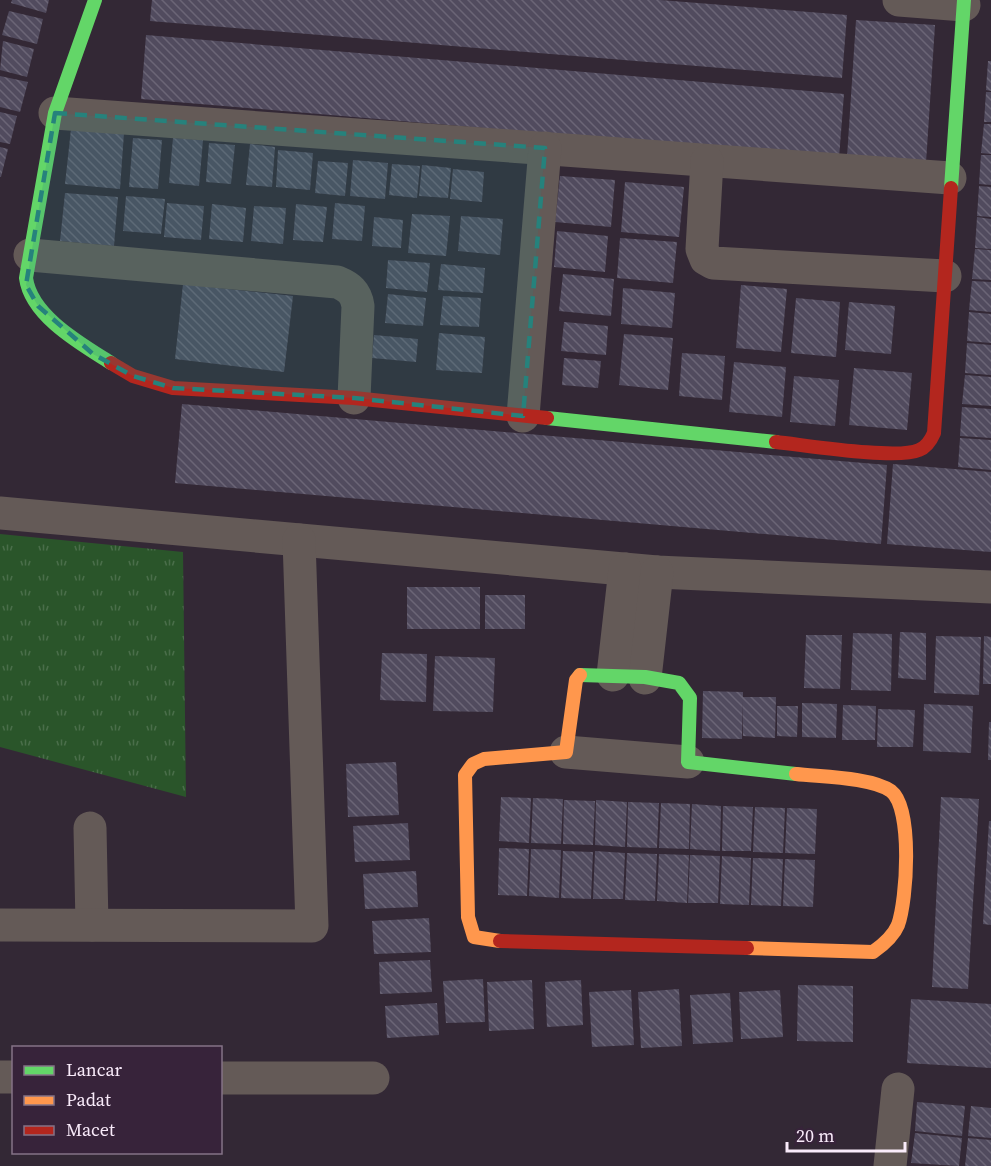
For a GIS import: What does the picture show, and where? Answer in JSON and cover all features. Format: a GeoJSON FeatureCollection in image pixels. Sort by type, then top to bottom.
{"type":"FeatureCollection","features":[{"type":"Feature","properties":{"kind":"street"},"geometry":{"type":"LineString","coordinates":[[95,0],[55,113],[26,285],[38,306],[75,342],[133,376],[172,388],[354,398],[895,454],[921,450],[928,446],[934,433],[964,3],[898,0]]}},
{"type":"Feature","properties":{"kind":"street"},"geometry":{"type":"LineString","coordinates":[[55,113],[950,178]]}},
{"type":"Feature","properties":{"kind":"street"},"geometry":{"type":"LineString","coordinates":[[523,416],[545,148]]}},
{"type":"Feature","properties":{"kind":"street"},"geometry":{"type":"LineString","coordinates":[[707,161],[702,249],[706,259],[713,263],[945,276]]}},
{"type":"Feature","properties":{"kind":"street"},"geometry":{"type":"LineString","coordinates":[[30,255],[336,282],[347,286],[355,294],[358,306],[354,398]]}},
{"type":"Feature","properties":{"kind":"street"},"geometry":{"type":"LineString","coordinates":[[0,513],[641,570],[991,587]]}},
{"type":"Feature","properties":{"kind":"street"},"geometry":{"type":"LineString","coordinates":[[0,925],[312,926],[299,540]]}},
{"type":"Feature","properties":{"kind":"street"},"geometry":{"type":"LineString","coordinates":[[613,675],[641,570]]}},
{"type":"Feature","properties":{"kind":"street"},"geometry":{"type":"LineString","coordinates":[[641,570],[645,678]]}},
{"type":"Feature","properties":{"kind":"street"},"geometry":{"type":"LineString","coordinates":[[566,752],[576,678],[579,675],[613,675],[680,683],[687,691],[690,699],[688,762]]}},
{"type":"Feature","properties":{"kind":"street"},"geometry":{"type":"LineString","coordinates":[[566,752],[688,762],[863,782],[884,787],[900,800],[905,820],[899,922],[888,941],[873,952],[489,941],[474,937],[470,929],[467,895],[463,793],[466,768],[472,762],[484,759],[566,752]]}},
{"type":"Feature","properties":{"kind":"street"},"geometry":{"type":"LineString","coordinates":[[90,828],[92,925]]}},
{"type":"Feature","properties":{"kind":"street"},"geometry":{"type":"LineString","coordinates":[[222,1078],[373,1078]]}},
{"type":"Feature","properties":{"kind":"street"},"geometry":{"type":"LineString","coordinates":[[890,1166],[898,1089]]}},
{"type":"Feature","properties":{"kind":"highlighted area"},"geometry":{"type":"Polygon","coordinates":[[[55,113],[545,148],[523,416],[354,398],[173,388],[133,376],[93,354],[38,306],[26,285],[55,113]]]}},
{"type":"Feature","properties":{"kind":"green space"},"geometry":{"type":"Polygon","coordinates":[[[0,534],[183,552],[186,797],[0,747],[0,534]]]}},
{"type":"Feature","properties":{"kind":"building"},"geometry":{"type":"Polygon","coordinates":[[[12,0],[49,0],[46,13],[11,3],[12,0]]]}},
{"type":"Feature","properties":{"kind":"building"},"geometry":{"type":"Polygon","coordinates":[[[152,0],[660,0],[847,15],[842,78],[150,21],[152,0]]]}},
{"type":"Feature","properties":{"kind":"building"},"geometry":{"type":"Polygon","coordinates":[[[9,11],[43,19],[37,44],[2,35],[9,11]]]}},
{"type":"Feature","properties":{"kind":"building"},"geometry":{"type":"Polygon","coordinates":[[[856,20],[935,25],[926,163],[847,157],[856,20]]]}},
{"type":"Feature","properties":{"kind":"building"},"geometry":{"type":"Polygon","coordinates":[[[146,35],[844,94],[839,158],[141,99],[146,35]]]}},
{"type":"Feature","properties":{"kind":"building"},"geometry":{"type":"Polygon","coordinates":[[[3,41],[34,49],[27,77],[0,70],[3,41]]]}},
{"type":"Feature","properties":{"kind":"building"},"geometry":{"type":"Polygon","coordinates":[[[988,61],[991,61],[991,91],[986,90],[988,61]]]}},
{"type":"Feature","properties":{"kind":"building"},"geometry":{"type":"Polygon","coordinates":[[[0,76],[28,82],[20,112],[0,107],[0,76]]]}},
{"type":"Feature","properties":{"kind":"building"},"geometry":{"type":"Polygon","coordinates":[[[986,92],[991,92],[991,122],[984,122],[986,92]]]}},
{"type":"Feature","properties":{"kind":"building"},"geometry":{"type":"Polygon","coordinates":[[[0,112],[17,116],[10,144],[0,142],[0,112]]]}},
{"type":"Feature","properties":{"kind":"building"},"geometry":{"type":"Polygon","coordinates":[[[984,124],[991,124],[991,154],[981,153],[984,124]]]}},
{"type":"Feature","properties":{"kind":"building"},"geometry":{"type":"Polygon","coordinates":[[[71,129],[124,133],[120,189],[65,184],[71,129]]]}},
{"type":"Feature","properties":{"kind":"building"},"geometry":{"type":"Polygon","coordinates":[[[133,138],[162,140],[158,189],[129,187],[133,138]]]}},
{"type":"Feature","properties":{"kind":"building"},"geometry":{"type":"Polygon","coordinates":[[[173,138],[203,140],[199,186],[169,183],[173,138]]]}},
{"type":"Feature","properties":{"kind":"building"},"geometry":{"type":"Polygon","coordinates":[[[209,143],[235,145],[231,184],[206,182],[209,143]]]}},
{"type":"Feature","properties":{"kind":"building"},"geometry":{"type":"Polygon","coordinates":[[[250,144],[275,147],[272,187],[246,185],[250,144]]]}},
{"type":"Feature","properties":{"kind":"building"},"geometry":{"type":"Polygon","coordinates":[[[0,147],[8,149],[1,177],[0,177],[0,147]]]}},
{"type":"Feature","properties":{"kind":"building"},"geometry":{"type":"Polygon","coordinates":[[[278,150],[313,153],[310,190],[276,187],[278,150]]]}},
{"type":"Feature","properties":{"kind":"building"},"geometry":{"type":"Polygon","coordinates":[[[981,155],[991,155],[991,185],[979,184],[981,155]]]}},
{"type":"Feature","properties":{"kind":"building"},"geometry":{"type":"Polygon","coordinates":[[[353,160],[388,163],[385,199],[350,196],[353,160]]]}},
{"type":"Feature","properties":{"kind":"building"},"geometry":{"type":"Polygon","coordinates":[[[318,161],[348,163],[345,196],[315,193],[318,161]]]}},
{"type":"Feature","properties":{"kind":"building"},"geometry":{"type":"Polygon","coordinates":[[[392,164],[420,166],[417,198],[389,195],[392,164]]]}},
{"type":"Feature","properties":{"kind":"building"},"geometry":{"type":"Polygon","coordinates":[[[422,165],[451,168],[448,198],[419,196],[422,165]]]}},
{"type":"Feature","properties":{"kind":"building"},"geometry":{"type":"Polygon","coordinates":[[[453,169],[484,172],[482,202],[450,199],[453,169]]]}},
{"type":"Feature","properties":{"kind":"building"},"geometry":{"type":"Polygon","coordinates":[[[560,176],[615,180],[611,227],[555,222],[560,176]]]}},
{"type":"Feature","properties":{"kind":"building"},"geometry":{"type":"Polygon","coordinates":[[[625,182],[684,187],[679,237],[621,232],[625,182]]]}},
{"type":"Feature","properties":{"kind":"building"},"geometry":{"type":"Polygon","coordinates":[[[979,186],[991,187],[991,217],[977,216],[979,186]]]}},
{"type":"Feature","properties":{"kind":"building"},"geometry":{"type":"Polygon","coordinates":[[[65,193],[118,197],[114,246],[60,241],[65,193]]]}},
{"type":"Feature","properties":{"kind":"building"},"geometry":{"type":"Polygon","coordinates":[[[126,196],[165,199],[161,234],[123,231],[126,196]]]}},
{"type":"Feature","properties":{"kind":"building"},"geometry":{"type":"Polygon","coordinates":[[[167,203],[204,206],[201,240],[164,237],[167,203]]]}},
{"type":"Feature","properties":{"kind":"building"},"geometry":{"type":"Polygon","coordinates":[[[335,203],[365,206],[362,241],[332,239],[335,203]]]}},
{"type":"Feature","properties":{"kind":"building"},"geometry":{"type":"Polygon","coordinates":[[[212,204],[246,208],[243,242],[209,239],[212,204]]]}},
{"type":"Feature","properties":{"kind":"building"},"geometry":{"type":"Polygon","coordinates":[[[296,204],[327,207],[323,242],[293,240],[296,204]]]}},
{"type":"Feature","properties":{"kind":"building"},"geometry":{"type":"Polygon","coordinates":[[[254,206],[286,208],[283,244],[251,241],[254,206]]]}},
{"type":"Feature","properties":{"kind":"building"},"geometry":{"type":"Polygon","coordinates":[[[412,214],[450,216],[446,256],[408,253],[412,214]]]}},
{"type":"Feature","properties":{"kind":"building"},"geometry":{"type":"Polygon","coordinates":[[[461,216],[503,219],[500,255],[458,251],[461,216]]]}},
{"type":"Feature","properties":{"kind":"building"},"geometry":{"type":"Polygon","coordinates":[[[374,217],[403,220],[401,248],[372,246],[374,217]]]}},
{"type":"Feature","properties":{"kind":"building"},"geometry":{"type":"Polygon","coordinates":[[[977,217],[991,219],[991,249],[975,248],[977,217]]]}},
{"type":"Feature","properties":{"kind":"building"},"geometry":{"type":"Polygon","coordinates":[[[557,231],[608,236],[605,272],[554,267],[557,231]]]}},
{"type":"Feature","properties":{"kind":"building"},"geometry":{"type":"Polygon","coordinates":[[[620,238],[677,242],[673,283],[617,278],[620,238]]]}},
{"type":"Feature","properties":{"kind":"building"},"geometry":{"type":"Polygon","coordinates":[[[975,249],[991,250],[991,280],[972,279],[975,249]]]}},
{"type":"Feature","properties":{"kind":"building"},"geometry":{"type":"Polygon","coordinates":[[[388,260],[430,263],[427,292],[386,288],[388,260]]]}},
{"type":"Feature","properties":{"kind":"building"},"geometry":{"type":"Polygon","coordinates":[[[441,264],[485,268],[483,293],[438,290],[441,264]]]}},
{"type":"Feature","properties":{"kind":"building"},"geometry":{"type":"Polygon","coordinates":[[[563,274],[614,279],[611,316],[559,311],[563,274]]]}},
{"type":"Feature","properties":{"kind":"building"},"geometry":{"type":"Polygon","coordinates":[[[972,281],[991,282],[991,312],[969,310],[972,281]]]}},
{"type":"Feature","properties":{"kind":"building"},"geometry":{"type":"Polygon","coordinates":[[[183,284],[293,296],[284,372],[175,359],[183,284]]]}},
{"type":"Feature","properties":{"kind":"building"},"geometry":{"type":"Polygon","coordinates":[[[741,285],[787,289],[781,352],[736,348],[741,285]]]}},
{"type":"Feature","properties":{"kind":"building"},"geometry":{"type":"Polygon","coordinates":[[[623,288],[675,293],[672,328],[621,324],[623,288]]]}},
{"type":"Feature","properties":{"kind":"building"},"geometry":{"type":"Polygon","coordinates":[[[388,294],[426,298],[423,326],[385,323],[388,294]]]}},
{"type":"Feature","properties":{"kind":"building"},"geometry":{"type":"Polygon","coordinates":[[[443,296],[481,298],[479,327],[440,325],[443,296]]]}},
{"type":"Feature","properties":{"kind":"building"},"geometry":{"type":"Polygon","coordinates":[[[796,298],[840,302],[836,357],[791,353],[796,298]]]}},
{"type":"Feature","properties":{"kind":"building"},"geometry":{"type":"Polygon","coordinates":[[[849,302],[895,306],[891,354],[845,350],[849,302]]]}},
{"type":"Feature","properties":{"kind":"building"},"geometry":{"type":"Polygon","coordinates":[[[969,312],[991,314],[991,343],[967,341],[969,312]]]}},
{"type":"Feature","properties":{"kind":"building"},"geometry":{"type":"Polygon","coordinates":[[[564,322],[608,326],[606,355],[561,351],[564,322]]]}},
{"type":"Feature","properties":{"kind":"building"},"geometry":{"type":"Polygon","coordinates":[[[439,333],[485,337],[482,373],[436,370],[439,333]]]}},
{"type":"Feature","properties":{"kind":"building"},"geometry":{"type":"Polygon","coordinates":[[[624,334],[673,338],[668,390],[619,385],[624,334]]]}},
{"type":"Feature","properties":{"kind":"building"},"geometry":{"type":"Polygon","coordinates":[[[374,335],[418,339],[416,362],[372,358],[374,335]]]}},
{"type":"Feature","properties":{"kind":"building"},"geometry":{"type":"Polygon","coordinates":[[[967,343],[991,345],[991,375],[965,373],[967,343]]]}},
{"type":"Feature","properties":{"kind":"building"},"geometry":{"type":"Polygon","coordinates":[[[682,353],[725,356],[722,400],[679,396],[682,353]]]}},
{"type":"Feature","properties":{"kind":"building"},"geometry":{"type":"Polygon","coordinates":[[[564,358],[601,361],[598,388],[562,385],[564,358]]]}},
{"type":"Feature","properties":{"kind":"building"},"geometry":{"type":"Polygon","coordinates":[[[734,362],[786,367],[782,417],[729,412],[734,362]]]}},
{"type":"Feature","properties":{"kind":"building"},"geometry":{"type":"Polygon","coordinates":[[[854,368],[912,373],[907,430],[849,425],[854,368]]]}},
{"type":"Feature","properties":{"kind":"building"},"geometry":{"type":"Polygon","coordinates":[[[965,375],[991,377],[991,406],[962,404],[965,375]]]}},
{"type":"Feature","properties":{"kind":"building"},"geometry":{"type":"Polygon","coordinates":[[[794,376],[839,380],[835,426],[790,422],[794,376]]]}},
{"type":"Feature","properties":{"kind":"building"},"geometry":{"type":"Polygon","coordinates":[[[182,404],[887,465],[881,544],[175,483],[182,404]]]}},
{"type":"Feature","properties":{"kind":"building"},"geometry":{"type":"Polygon","coordinates":[[[962,407],[991,409],[991,438],[960,436],[962,407]]]}},
{"type":"Feature","properties":{"kind":"building"},"geometry":{"type":"Polygon","coordinates":[[[960,438],[991,440],[991,470],[958,467],[960,438]]]}},
{"type":"Feature","properties":{"kind":"building"},"geometry":{"type":"Polygon","coordinates":[[[893,464],[991,472],[991,552],[887,544],[893,464]]]}},
{"type":"Feature","properties":{"kind":"building"},"geometry":{"type":"Polygon","coordinates":[[[407,587],[480,587],[480,629],[407,629],[407,587]]]}},
{"type":"Feature","properties":{"kind":"building"},"geometry":{"type":"Polygon","coordinates":[[[485,595],[525,595],[525,629],[485,629],[485,595]]]}},
{"type":"Feature","properties":{"kind":"building"},"geometry":{"type":"Polygon","coordinates":[[[900,632],[926,633],[926,680],[898,678],[900,632]]]}},
{"type":"Feature","properties":{"kind":"building"},"geometry":{"type":"Polygon","coordinates":[[[853,633],[892,634],[891,691],[851,690],[853,633]]]}},
{"type":"Feature","properties":{"kind":"building"},"geometry":{"type":"Polygon","coordinates":[[[806,635],[842,635],[840,689],[804,688],[806,635]]]}},
{"type":"Feature","properties":{"kind":"building"},"geometry":{"type":"Polygon","coordinates":[[[936,636],[981,637],[979,695],[934,693],[936,636]]]}},
{"type":"Feature","properties":{"kind":"building"},"geometry":{"type":"Polygon","coordinates":[[[984,636],[991,637],[991,684],[983,684],[984,636]]]}},
{"type":"Feature","properties":{"kind":"building"},"geometry":{"type":"Polygon","coordinates":[[[382,653],[427,654],[426,702],[380,700],[382,653]]]}},
{"type":"Feature","properties":{"kind":"building"},"geometry":{"type":"Polygon","coordinates":[[[435,656],[495,658],[493,712],[433,711],[435,656]]]}},
{"type":"Feature","properties":{"kind":"building"},"geometry":{"type":"Polygon","coordinates":[[[703,691],[743,692],[743,697],[776,697],[775,738],[743,736],[743,701],[742,739],[702,738],[703,691]]]}},
{"type":"Feature","properties":{"kind":"building"},"geometry":{"type":"Polygon","coordinates":[[[802,703],[837,704],[836,738],[802,737],[802,703]]]}},
{"type":"Feature","properties":{"kind":"building"},"geometry":{"type":"Polygon","coordinates":[[[924,704],[973,706],[971,753],[923,751],[924,704]]]}},
{"type":"Feature","properties":{"kind":"building"},"geometry":{"type":"Polygon","coordinates":[[[843,705],[876,706],[875,740],[842,740],[843,705]]]}},
{"type":"Feature","properties":{"kind":"building"},"geometry":{"type":"Polygon","coordinates":[[[777,706],[798,706],[797,737],[777,736],[777,706]]]}},
{"type":"Feature","properties":{"kind":"building"},"geometry":{"type":"Polygon","coordinates":[[[878,709],[915,710],[913,747],[877,747],[878,709]]]}},
{"type":"Feature","properties":{"kind":"building"},"geometry":{"type":"Polygon","coordinates":[[[989,722],[991,722],[991,760],[988,760],[989,722]]]}},
{"type":"Feature","properties":{"kind":"building"},"geometry":{"type":"Polygon","coordinates":[[[396,762],[399,815],[348,817],[346,764],[396,762]]]}},
{"type":"Feature","properties":{"kind":"building"},"geometry":{"type":"Polygon","coordinates":[[[501,797],[531,798],[529,843],[499,841],[501,797]]]}},
{"type":"Feature","properties":{"kind":"building"},"geometry":{"type":"Polygon","coordinates":[[[941,797],[979,799],[968,989],[932,987],[941,797]]]}},
{"type":"Feature","properties":{"kind":"building"},"geometry":{"type":"Polygon","coordinates":[[[533,798],[563,799],[561,844],[531,843],[533,798]]]}},
{"type":"Feature","properties":{"kind":"building"},"geometry":{"type":"Polygon","coordinates":[[[564,800],[595,801],[593,845],[563,844],[564,800]]]}},
{"type":"Feature","properties":{"kind":"building"},"geometry":{"type":"Polygon","coordinates":[[[596,800],[627,802],[625,847],[595,845],[596,800]]]}},
{"type":"Feature","properties":{"kind":"building"},"geometry":{"type":"Polygon","coordinates":[[[628,802],[659,803],[657,848],[627,847],[628,802]]]}},
{"type":"Feature","properties":{"kind":"building"},"geometry":{"type":"Polygon","coordinates":[[[661,803],[690,804],[689,849],[659,848],[661,803]]]}},
{"type":"Feature","properties":{"kind":"building"},"geometry":{"type":"Polygon","coordinates":[[[692,804],[721,806],[720,851],[690,849],[692,804]]]}},
{"type":"Feature","properties":{"kind":"building"},"geometry":{"type":"Polygon","coordinates":[[[723,806],[753,807],[751,851],[722,851],[723,806]]]}},
{"type":"Feature","properties":{"kind":"building"},"geometry":{"type":"Polygon","coordinates":[[[755,807],[785,808],[783,853],[753,852],[755,807]]]}},
{"type":"Feature","properties":{"kind":"building"},"geometry":{"type":"Polygon","coordinates":[[[787,808],[817,809],[815,854],[785,853],[787,808]]]}},
{"type":"Feature","properties":{"kind":"building"},"geometry":{"type":"Polygon","coordinates":[[[989,821],[991,821],[991,925],[983,924],[989,821]]]}},
{"type":"Feature","properties":{"kind":"building"},"geometry":{"type":"Polygon","coordinates":[[[408,823],[410,860],[355,862],[353,826],[408,823]]]}},
{"type":"Feature","properties":{"kind":"building"},"geometry":{"type":"Polygon","coordinates":[[[499,848],[529,849],[527,896],[498,895],[499,848]]]}},
{"type":"Feature","properties":{"kind":"building"},"geometry":{"type":"Polygon","coordinates":[[[531,849],[561,850],[559,898],[529,896],[531,849]]]}},
{"type":"Feature","properties":{"kind":"building"},"geometry":{"type":"Polygon","coordinates":[[[563,851],[593,852],[591,899],[561,898],[563,851]]]}},
{"type":"Feature","properties":{"kind":"building"},"geometry":{"type":"Polygon","coordinates":[[[595,851],[625,853],[623,899],[593,899],[595,851]]]}},
{"type":"Feature","properties":{"kind":"building"},"geometry":{"type":"Polygon","coordinates":[[[627,853],[657,854],[655,901],[625,900],[627,853]]]}},
{"type":"Feature","properties":{"kind":"building"},"geometry":{"type":"Polygon","coordinates":[[[659,854],[689,855],[687,903],[657,901],[659,854]]]}},
{"type":"Feature","properties":{"kind":"building"},"geometry":{"type":"Polygon","coordinates":[[[690,855],[720,856],[718,903],[688,903],[690,855]]]}},
{"type":"Feature","properties":{"kind":"building"},"geometry":{"type":"Polygon","coordinates":[[[722,856],[751,858],[749,905],[720,904],[722,856]]]}},
{"type":"Feature","properties":{"kind":"building"},"geometry":{"type":"Polygon","coordinates":[[[753,858],[783,859],[781,906],[751,905],[753,858]]]}},
{"type":"Feature","properties":{"kind":"building"},"geometry":{"type":"Polygon","coordinates":[[[785,859],[815,860],[813,907],[783,906],[785,859]]]}},
{"type":"Feature","properties":{"kind":"building"},"geometry":{"type":"Polygon","coordinates":[[[416,871],[418,907],[365,909],[363,874],[416,871]]]}},
{"type":"Feature","properties":{"kind":"building"},"geometry":{"type":"Polygon","coordinates":[[[429,918],[431,952],[374,954],[372,921],[429,918]]]}},
{"type":"Feature","properties":{"kind":"building"},"geometry":{"type":"Polygon","coordinates":[[[430,960],[432,992],[380,994],[379,962],[430,960]]]}},
{"type":"Feature","properties":{"kind":"building"},"geometry":{"type":"Polygon","coordinates":[[[483,979],[485,1022],[446,1023],[443,981],[483,979]]]}},
{"type":"Feature","properties":{"kind":"building"},"geometry":{"type":"Polygon","coordinates":[[[532,980],[534,1029],[489,1031],[487,982],[532,980]]]}},
{"type":"Feature","properties":{"kind":"building"},"geometry":{"type":"Polygon","coordinates":[[[581,980],[583,1025],[547,1027],[545,982],[581,980]]]}},
{"type":"Feature","properties":{"kind":"building"},"geometry":{"type":"Polygon","coordinates":[[[798,985],[853,986],[853,1042],[797,1041],[798,985]]]}},
{"type":"Feature","properties":{"kind":"building"},"geometry":{"type":"Polygon","coordinates":[[[679,989],[682,1046],[641,1048],[638,992],[679,989]]]}},
{"type":"Feature","properties":{"kind":"building"},"geometry":{"type":"Polygon","coordinates":[[[631,990],[634,1045],[592,1047],[589,992],[631,990]]]}},
{"type":"Feature","properties":{"kind":"building"},"geometry":{"type":"Polygon","coordinates":[[[780,990],[783,1037],[741,1039],[739,992],[780,990]]]}},
{"type":"Feature","properties":{"kind":"building"},"geometry":{"type":"Polygon","coordinates":[[[730,993],[733,1042],[693,1044],[690,995],[730,993]]]}},
{"type":"Feature","properties":{"kind":"building"},"geometry":{"type":"Polygon","coordinates":[[[911,999],[991,1004],[991,1068],[907,1063],[911,999]]]}},
{"type":"Feature","properties":{"kind":"building"},"geometry":{"type":"Polygon","coordinates":[[[437,1003],[439,1035],[387,1038],[385,1006],[437,1003]]]}},
{"type":"Feature","properties":{"kind":"building"},"geometry":{"type":"Polygon","coordinates":[[[917,1102],[965,1106],[962,1136],[915,1131],[917,1102]]]}},
{"type":"Feature","properties":{"kind":"building"},"geometry":{"type":"Polygon","coordinates":[[[971,1106],[991,1108],[991,1138],[968,1136],[971,1106]]]}},
{"type":"Feature","properties":{"kind":"building"},"geometry":{"type":"Polygon","coordinates":[[[915,1133],[962,1138],[959,1166],[911,1163],[915,1133]]]}},
{"type":"Feature","properties":{"kind":"building"},"geometry":{"type":"Polygon","coordinates":[[[968,1138],[991,1140],[991,1166],[965,1166],[968,1138]]]}},
{"type":"Feature","properties":{"kind":"traffic: fast"},"geometry":{"type":"LineString","coordinates":[[95,0],[55,113],[26,278],[30,292],[47,317],[72,338],[111,363]]}},
{"type":"Feature","properties":{"kind":"traffic: fast"},"geometry":{"type":"LineString","coordinates":[[951,188],[964,0]]}},
{"type":"Feature","properties":{"kind":"traffic: fast"},"geometry":{"type":"LineString","coordinates":[[547,418],[776,442]]}},
{"type":"Feature","properties":{"kind":"traffic: fast"},"geometry":{"type":"LineString","coordinates":[[580,675],[645,677],[679,683],[690,698],[688,762],[796,774]]}},
{"type":"Feature","properties":{"kind":"traffic: slow"},"geometry":{"type":"LineString","coordinates":[[500,941],[474,937],[468,917],[465,775],[473,764],[484,759],[566,752],[576,680],[580,675]]}},
{"type":"Feature","properties":{"kind":"traffic: slow"},"geometry":{"type":"LineString","coordinates":[[747,948],[873,952],[891,937],[898,925],[906,876],[905,834],[898,801],[891,791],[871,783],[845,778],[796,774]]}},
{"type":"Feature","properties":{"kind":"traffic: jam"},"geometry":{"type":"LineString","coordinates":[[776,442],[872,453],[908,453],[919,450],[930,441],[934,433],[951,188]]}},
{"type":"Feature","properties":{"kind":"traffic: jam"},"geometry":{"type":"LineString","coordinates":[[111,363],[133,376],[173,388],[354,398],[547,418]]}},
{"type":"Feature","properties":{"kind":"traffic: jam"},"geometry":{"type":"LineString","coordinates":[[500,941],[747,948]]}}]}
